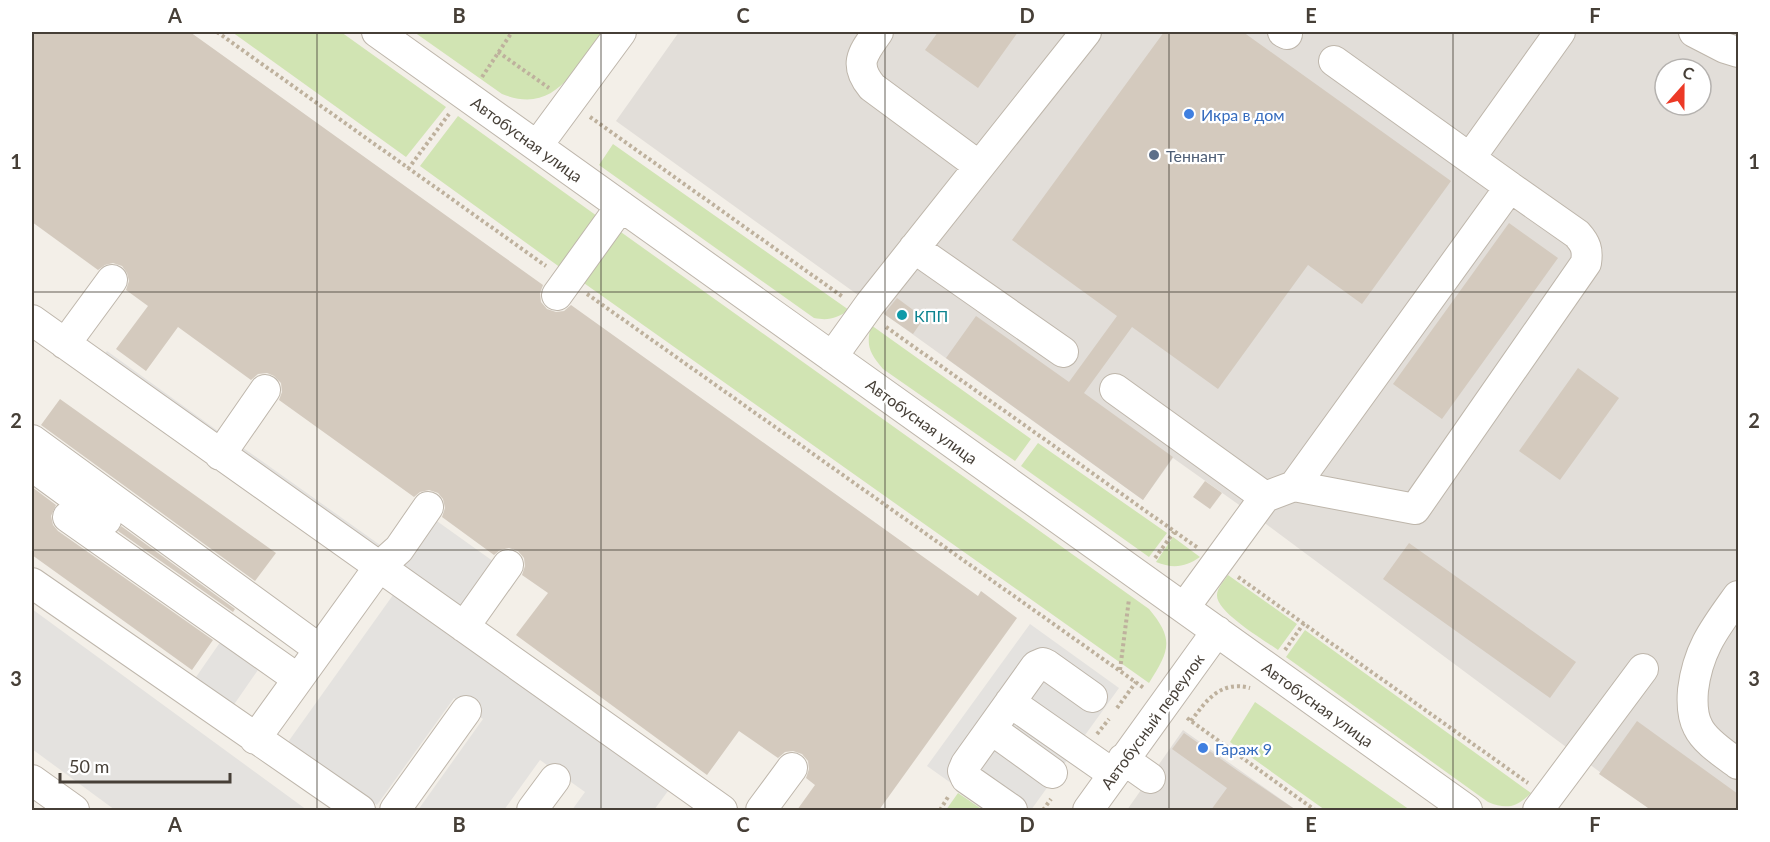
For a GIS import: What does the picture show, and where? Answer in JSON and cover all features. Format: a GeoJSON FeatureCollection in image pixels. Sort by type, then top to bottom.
{"type":"FeatureCollection","features":[{"type":"Feature","properties":{"kind":"street","name":"Автобусная улица"},"geometry":{"type":"LineString","coordinates":[[377,32],[1467,810]]}},
{"type":"Feature","properties":{"kind":"street"},"geometry":{"type":"LineString","coordinates":[[537,146],[621,32]]}},
{"type":"Feature","properties":{"kind":"street"},"geometry":{"type":"LineString","coordinates":[[878,32],[865,51],[861,66],[863,76],[872,87],[979,166]]}},
{"type":"Feature","properties":{"kind":"street"},"geometry":{"type":"LineString","coordinates":[[832,357],[914,248],[1086,32]]}},
{"type":"Feature","properties":{"kind":"street"},"geometry":{"type":"LineString","coordinates":[[1470,158],[1560,32]]}},
{"type":"Feature","properties":{"kind":"street"},"geometry":{"type":"LineString","coordinates":[[1694,32],[1738,52]]}},
{"type":"Feature","properties":{"kind":"street"},"geometry":{"type":"LineString","coordinates":[[1184,608],[1265,496],[1294,486],[1415,509],[1586,263],[1588,253],[1585,243],[1577,234],[1334,61]]}},
{"type":"Feature","properties":{"kind":"street"},"geometry":{"type":"LineString","coordinates":[[1294,486],[1510,187]]}},
{"type":"Feature","properties":{"kind":"street"},"geometry":{"type":"LineString","coordinates":[[562,287],[621,206]]}},
{"type":"Feature","properties":{"kind":"street"},"geometry":{"type":"LineString","coordinates":[[914,248],[1063,352]]}},
{"type":"Feature","properties":{"kind":"street"},"geometry":{"type":"LineString","coordinates":[[65,344],[112,280]]}},
{"type":"Feature","properties":{"kind":"street"},"geometry":{"type":"LineString","coordinates":[[32,321],[464,627],[692,802],[722,810]]}},
{"type":"Feature","properties":{"kind":"street"},"geometry":{"type":"LineString","coordinates":[[1115,389],[1265,496]]}},
{"type":"Feature","properties":{"kind":"street"},"geometry":{"type":"LineString","coordinates":[[220,454],[265,390]]}},
{"type":"Feature","properties":{"kind":"street"},"geometry":{"type":"LineString","coordinates":[[32,440],[309,664]]}},
{"type":"Feature","properties":{"kind":"street"},"geometry":{"type":"LineString","coordinates":[[32,466],[309,664]]}},
{"type":"Feature","properties":{"kind":"street"},"geometry":{"type":"LineString","coordinates":[[32,491],[309,664]]}},
{"type":"Feature","properties":{"kind":"street"},"geometry":{"type":"LineString","coordinates":[[255,739],[379,567],[399,549],[428,507]]}},
{"type":"Feature","properties":{"kind":"street"},"geometry":{"type":"LineString","coordinates":[[464,627],[508,565]]}},
{"type":"Feature","properties":{"kind":"street"},"geometry":{"type":"LineString","coordinates":[[32,584],[255,739],[340,806]]}},
{"type":"Feature","properties":{"kind":"street"},"geometry":{"type":"LineString","coordinates":[[1738,596],[1711,633],[1699,658],[1692,703],[1698,727],[1714,746],[1738,764]]}},
{"type":"Feature","properties":{"kind":"street","name":"Автобусный переулок"},"geometry":{"type":"LineString","coordinates":[[1088,810],[1217,631]]}},
{"type":"Feature","properties":{"kind":"street"},"geometry":{"type":"LineString","coordinates":[[1012,810],[966,778],[963,771],[1010,702],[1036,666],[1043,663],[1092,697]]}},
{"type":"Feature","properties":{"kind":"street"},"geometry":{"type":"LineString","coordinates":[[1543,804],[1643,669]]}},
{"type":"Feature","properties":{"kind":"street"},"geometry":{"type":"LineString","coordinates":[[1010,702],[1118,767],[1150,778]]}},
{"type":"Feature","properties":{"kind":"street"},"geometry":{"type":"LineString","coordinates":[[395,810],[466,711]]}},
{"type":"Feature","properties":{"kind":"street"},"geometry":{"type":"LineString","coordinates":[[991,729],[1052,773]]}},
{"type":"Feature","properties":{"kind":"street"},"geometry":{"type":"LineString","coordinates":[[761,810],[792,768]]}},
{"type":"Feature","properties":{"kind":"street"},"geometry":{"type":"LineString","coordinates":[[532,810],[555,779]]}},
{"type":"Feature","properties":{"kind":"street"},"geometry":{"type":"LineString","coordinates":[[32,780],[74,810]]}},
{"type":"Feature","properties":{"kind":"path"},"geometry":{"type":"LineString","coordinates":[[217,32],[562,287],[1145,688]]}},
{"type":"Feature","properties":{"kind":"path"},"geometry":{"type":"LineString","coordinates":[[498,52],[1304,623],[1543,804]]}},
{"type":"Feature","properties":{"kind":"path"},"geometry":{"type":"LineString","coordinates":[[1154,560],[1174,532]]}},
{"type":"Feature","properties":{"kind":"path"},"geometry":{"type":"LineString","coordinates":[[1120,670],[1130,592]]}},
{"type":"Feature","properties":{"kind":"path"},"geometry":{"type":"LineString","coordinates":[[1282,654],[1304,623]]}},
{"type":"Feature","properties":{"kind":"path"},"geometry":{"type":"LineString","coordinates":[[1256,690],[1245,687],[1228,687],[1209,696],[1189,720],[1315,810]]}},
{"type":"Feature","properties":{"kind":"shaded area"},"geometry":{"type":"Polygon","coordinates":[[[679,32],[1738,32],[1738,810],[1651,810],[1266,524],[1173,458],[1143,500],[616,121],[679,32]]]}},
{"type":"Feature","properties":{"kind":"shaded area"},"geometry":{"type":"Polygon","coordinates":[[[107,351],[218,431],[210,441],[99,361],[107,351]]]}},
{"type":"Feature","properties":{"kind":"shaded area"},"geometry":{"type":"Polygon","coordinates":[[[242,447],[380,545],[373,555],[234,458],[242,447]]]}},
{"type":"Feature","properties":{"kind":"shaded area"},"geometry":{"type":"Polygon","coordinates":[[[434,519],[497,564],[465,609],[401,564],[434,519]]]}},
{"type":"Feature","properties":{"kind":"shaded area"},"geometry":{"type":"Polygon","coordinates":[[[393,595],[668,791],[654,810],[572,810],[585,792],[540,760],[504,810],[418,810],[483,719],[454,698],[377,805],[288,742],[393,595]]]}},
{"type":"Feature","properties":{"kind":"shaded area"},"geometry":{"type":"Polygon","coordinates":[[[32,609],[307,810],[115,810],[32,749],[32,609]]]}},
{"type":"Feature","properties":{"kind":"shaded area"},"geometry":{"type":"Polygon","coordinates":[[[1030,624],[1119,688],[1031,810],[989,810],[927,766],[1030,624]]]}},
{"type":"Feature","properties":{"kind":"shaded area"},"geometry":{"type":"Polygon","coordinates":[[[221,641],[260,667],[233,706],[194,680],[221,641]]]}},
{"type":"Feature","properties":{"kind":"shaded area"},"geometry":{"type":"Polygon","coordinates":[[[1183,730],[1296,810],[1127,810],[1183,730]]]}},
{"type":"Feature","properties":{"kind":"green space"},"geometry":{"type":"Polygon","coordinates":[[[232,32],[341,32],[446,107],[406,157],[232,32]]]}},
{"type":"Feature","properties":{"kind":"green space"},"geometry":{"type":"Polygon","coordinates":[[[414,32],[602,32],[562,85],[550,94],[536,99],[520,99],[502,94],[414,32]]]}},
{"type":"Feature","properties":{"kind":"green space"},"geometry":{"type":"Polygon","coordinates":[[[458,116],[597,216],[561,268],[420,166],[458,116]]]}},
{"type":"Feature","properties":{"kind":"green space"},"geometry":{"type":"Polygon","coordinates":[[[613,144],[849,310],[833,318],[814,318],[599,165],[613,144]]]}},
{"type":"Feature","properties":{"kind":"green space"},"geometry":{"type":"Polygon","coordinates":[[[618,230],[1149,609],[1163,629],[1166,646],[1165,654],[1149,683],[581,281],[618,230]]]}},
{"type":"Feature","properties":{"kind":"green space"},"geometry":{"type":"Polygon","coordinates":[[[871,325],[1031,439],[1015,461],[883,369],[870,348],[871,325]]]}},
{"type":"Feature","properties":{"kind":"green space"},"geometry":{"type":"Polygon","coordinates":[[[1038,443],[1167,533],[1149,557],[1021,466],[1038,443]]]}},
{"type":"Feature","properties":{"kind":"green space"},"geometry":{"type":"Polygon","coordinates":[[[1173,537],[1200,557],[1179,566],[1168,566],[1156,562],[1173,537]]]}},
{"type":"Feature","properties":{"kind":"green space"},"geometry":{"type":"Polygon","coordinates":[[[1228,575],[1297,624],[1278,650],[1232,617],[1219,602],[1218,590],[1228,575]]]}},
{"type":"Feature","properties":{"kind":"green space"},"geometry":{"type":"Polygon","coordinates":[[[1305,630],[1531,793],[1511,806],[1488,802],[1286,657],[1305,630]]]}},
{"type":"Feature","properties":{"kind":"green space"},"geometry":{"type":"Polygon","coordinates":[[[1255,702],[1410,810],[1325,810],[1230,742],[1255,702]]]}},
{"type":"Feature","properties":{"kind":"green space"},"geometry":{"type":"Polygon","coordinates":[[[958,793],[983,810],[946,810],[958,793]]]}},
{"type":"Feature","properties":{"kind":"building"},"geometry":{"type":"Polygon","coordinates":[[[32,32],[190,32],[543,285],[540,293],[541,302],[547,309],[556,312],[564,311],[571,305],[978,596],[981,591],[1017,618],[879,810],[797,810],[815,785],[806,778],[809,769],[808,761],[802,754],[793,751],[785,752],[778,758],[739,731],[707,775],[516,635],[548,593],[522,575],[525,566],[524,558],[518,551],[509,548],[500,550],[494,555],[442,517],[445,508],[443,499],[438,493],[429,490],[420,492],[414,497],[279,400],[282,392],[281,383],[274,376],[267,373],[258,374],[251,380],[178,327],[146,371],[116,349],[148,306],[126,290],[129,281],[127,273],[122,266],[113,263],[98,270],[32,222],[32,32]]]}},
{"type":"Feature","properties":{"kind":"building"},"geometry":{"type":"Polygon","coordinates":[[[938,32],[1018,32],[978,88],[925,50],[938,32]]]}},
{"type":"Feature","properties":{"kind":"building"},"geometry":{"type":"Polygon","coordinates":[[[1164,32],[1243,32],[1451,181],[1362,304],[1308,265],[1218,389],[1132,327],[1084,393],[1173,457],[1143,500],[946,358],[976,316],[1069,382],[1117,316],[1012,240],[1164,32]]]}},
{"type":"Feature","properties":{"kind":"building"},"geometry":{"type":"Polygon","coordinates":[[[1509,223],[1558,258],[1442,419],[1393,384],[1509,223]]]}},
{"type":"Feature","properties":{"kind":"building","name":"КПП"},"geometry":{"type":"Polygon","coordinates":[[[897,298],[924,318],[913,334],[884,314],[897,298]]]}},
{"type":"Feature","properties":{"kind":"building"},"geometry":{"type":"Polygon","coordinates":[[[1578,368],[1619,398],[1560,480],[1519,451],[1578,368]]]}},
{"type":"Feature","properties":{"kind":"building"},"geometry":{"type":"Polygon","coordinates":[[[60,399],[276,553],[255,581],[41,425],[60,399]]]}},
{"type":"Feature","properties":{"kind":"building"},"geometry":{"type":"Polygon","coordinates":[[[1205,481],[1222,493],[1210,509],[1193,497],[1205,481]]]}},
{"type":"Feature","properties":{"kind":"building"},"geometry":{"type":"Polygon","coordinates":[[[32,487],[56,505],[51,516],[53,525],[58,531],[213,640],[192,670],[32,555],[32,487]]]}},
{"type":"Feature","properties":{"kind":"building"},"geometry":{"type":"Polygon","coordinates":[[[121,526],[235,609],[233,612],[118,531],[121,526]]]}},
{"type":"Feature","properties":{"kind":"building"},"geometry":{"type":"Polygon","coordinates":[[[1409,543],[1576,662],[1550,698],[1383,579],[1409,543]]]}},
{"type":"Feature","properties":{"kind":"building"},"geometry":{"type":"Polygon","coordinates":[[[1637,721],[1738,794],[1738,810],[1651,810],[1599,774],[1637,721]]]}},
{"type":"Feature","properties":{"kind":"building"},"geometry":{"type":"Polygon","coordinates":[[[1184,733],[1296,810],[1211,810],[1227,788],[1172,749],[1184,733]]]}},
{"type":"Feature","properties":{"kind":"place","name":"Икра в дом"},"geometry":{"type":"Point","coordinates":[1189,114]}},
{"type":"Feature","properties":{"kind":"place","name":"Теннант"},"geometry":{"type":"Point","coordinates":[1154,155]}},
{"type":"Feature","properties":{"kind":"place","name":"КПП"},"geometry":{"type":"Point","coordinates":[902,315]}},
{"type":"Feature","properties":{"kind":"place","name":"Гараж 9"},"geometry":{"type":"Point","coordinates":[1203,748]}}]}
